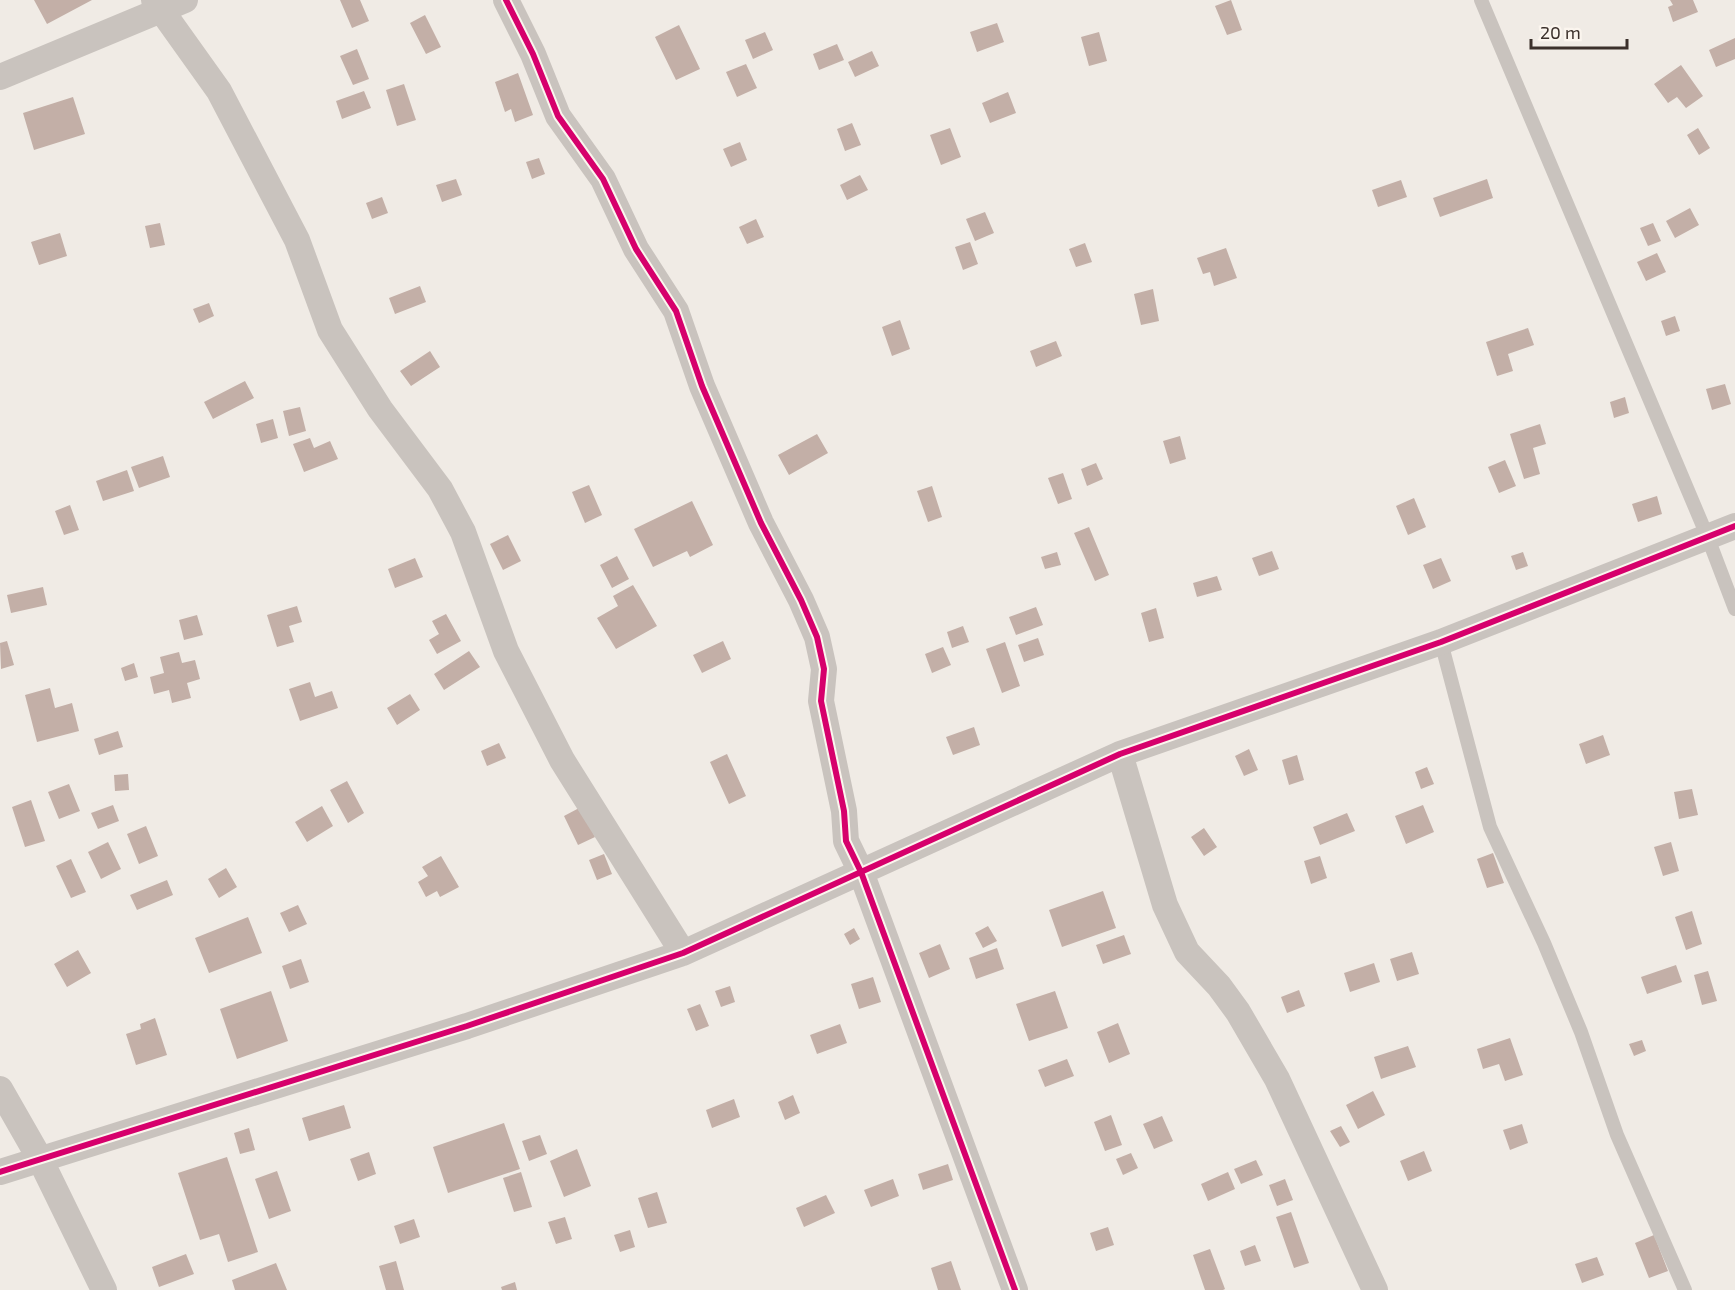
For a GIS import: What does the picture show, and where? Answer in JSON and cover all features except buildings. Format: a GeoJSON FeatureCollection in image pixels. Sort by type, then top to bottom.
{"type":"FeatureCollection","features":[{"type":"Feature","properties":{"kind":"street"},"geometry":{"type":"LineString","coordinates":[[0,76],[157,5],[185,0]]}},
{"type":"Feature","properties":{"kind":"street"},"geometry":{"type":"LineString","coordinates":[[506,0],[533,54],[558,116],[603,179],[636,249],[676,311],[702,386],[761,523],[801,600],[817,637],[824,669],[821,701],[844,811],[846,841],[861,872],[1015,1290]]}},
{"type":"Feature","properties":{"kind":"street"},"geometry":{"type":"LineString","coordinates":[[157,5],[219,91],[297,240],[330,330],[380,409],[440,489],[463,532],[506,651],[562,760],[684,953]]}},
{"type":"Feature","properties":{"kind":"street"},"geometry":{"type":"LineString","coordinates":[[0,1172],[467,1026],[684,953],[1120,754],[1441,642],[1735,526]]}},
{"type":"Feature","properties":{"kind":"street"},"geometry":{"type":"LineString","coordinates":[[1120,754],[1166,905],[1187,952],[1220,986],[1239,1012],[1277,1079],[1376,1290]]}},
{"type":"Feature","properties":{"kind":"street"},"geometry":{"type":"LineString","coordinates":[[0,1089],[40,1159],[104,1290]]}},
{"type":"Feature","properties":{"kind":"lane"},"geometry":{"type":"LineString","coordinates":[[1481,0],[1708,538],[1735,609]]}},
{"type":"Feature","properties":{"kind":"lane"},"geometry":{"type":"LineString","coordinates":[[1441,642],[1490,827],[1544,943],[1581,1032],[1617,1135],[1685,1290]]}},
{"type":"Feature","properties":{"kind":"cycle path"},"geometry":{"type":"LineString","coordinates":[[506,0],[533,54],[558,116],[603,179],[636,249],[676,311],[702,386],[761,523],[801,600],[817,637],[824,669],[821,701],[844,811],[846,841],[861,872],[1015,1290]]}},
{"type":"Feature","properties":{"kind":"cycle path"},"geometry":{"type":"LineString","coordinates":[[0,1172],[467,1026],[683,953],[1120,754],[1441,642],[1735,526]]}}]}
